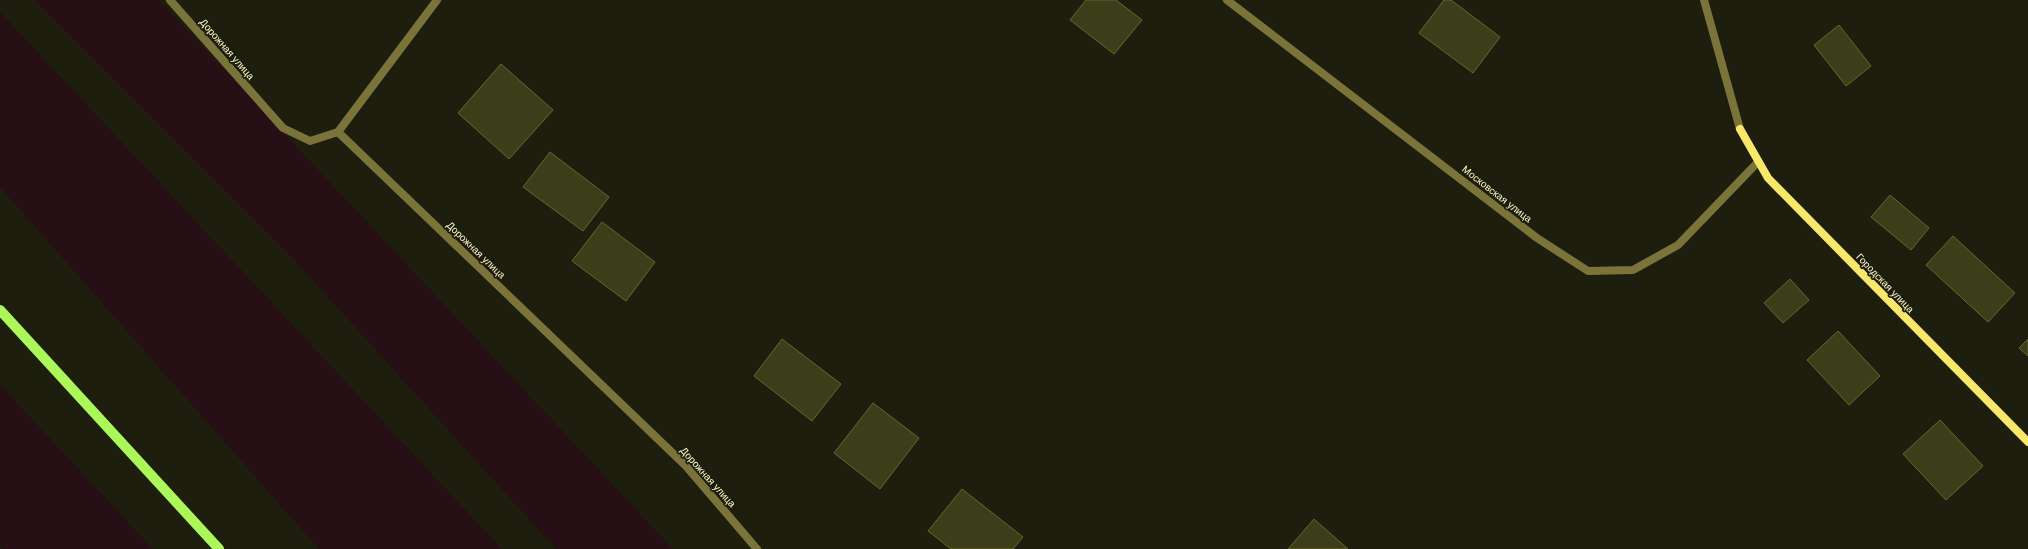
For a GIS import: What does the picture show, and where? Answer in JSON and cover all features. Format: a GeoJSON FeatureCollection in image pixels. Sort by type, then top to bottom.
{"type":"FeatureCollection","features":[{"type":"Feature","properties":{"kind":"main road"},"geometry":{"type":"LineString","coordinates":[[0,310],[219,549]]}},
{"type":"Feature","properties":{"kind":"street","name":"Дорожная улица"},"geometry":{"type":"LineString","coordinates":[[170,0],[283,128],[310,141],[338,132],[685,465],[758,549]]}},
{"type":"Feature","properties":{"kind":"street"},"geometry":{"type":"LineString","coordinates":[[338,132],[438,0]]}},
{"type":"Feature","properties":{"kind":"street","name":"Московская улица"},"geometry":{"type":"LineString","coordinates":[[1227,0],[1537,238],[1588,271],[1633,270],[1678,246],[1758,162]]}},
{"type":"Feature","properties":{"kind":"street","name":"Городская улица"},"geometry":{"type":"LineString","coordinates":[[1704,0],[1740,129],[1768,178],[2028,442]]}},
{"type":"Feature","properties":{"kind":"shaded area"},"geometry":{"type":"Polygon","coordinates":[[[34,0],[159,0],[673,549],[556,549],[299,265],[34,0]]]}},
{"type":"Feature","properties":{"kind":"shaded area"},"geometry":{"type":"Polygon","coordinates":[[[0,12],[502,549],[319,549],[0,187],[0,12]]]}},
{"type":"Feature","properties":{"kind":"shaded area"},"geometry":{"type":"Polygon","coordinates":[[[0,385],[153,549],[3,549],[0,546],[0,385]]]}},
{"type":"Feature","properties":{"kind":"building"},"geometry":{"type":"Polygon","coordinates":[[[1086,0],[1116,0],[1142,20],[1114,54],[1070,20],[1086,0]]]}},
{"type":"Feature","properties":{"kind":"building"},"geometry":{"type":"Polygon","coordinates":[[[1444,0],[1451,0],[1500,37],[1473,73],[1419,33],[1444,0]]]}},
{"type":"Feature","properties":{"kind":"building"},"geometry":{"type":"Polygon","coordinates":[[[1839,25],[1871,66],[1846,86],[1814,45],[1839,25]]]}},
{"type":"Feature","properties":{"kind":"building"},"geometry":{"type":"Polygon","coordinates":[[[501,64],[553,110],[509,159],[458,113],[501,64]]]}},
{"type":"Feature","properties":{"kind":"building"},"geometry":{"type":"Polygon","coordinates":[[[550,152],[609,197],[583,231],[523,187],[550,152]]]}},
{"type":"Feature","properties":{"kind":"building"},"geometry":{"type":"Polygon","coordinates":[[[1890,195],[1929,228],[1911,250],[1871,217],[1890,195]]]}},
{"type":"Feature","properties":{"kind":"building"},"geometry":{"type":"Polygon","coordinates":[[[602,222],[655,262],[626,301],[572,261],[602,222]]]}},
{"type":"Feature","properties":{"kind":"building"},"geometry":{"type":"Polygon","coordinates":[[[1953,236],[2015,293],[1988,322],[1926,265],[1953,236]]]}},
{"type":"Feature","properties":{"kind":"building"},"geometry":{"type":"Polygon","coordinates":[[[1790,279],[1809,300],[1783,323],[1764,303],[1790,279]]]}},
{"type":"Feature","properties":{"kind":"building"},"geometry":{"type":"Polygon","coordinates":[[[1838,331],[1880,376],[1849,405],[1807,360],[1838,331]]]}},
{"type":"Feature","properties":{"kind":"building"},"geometry":{"type":"Polygon","coordinates":[[[782,339],[841,384],[812,421],[754,376],[782,339]]]}},
{"type":"Feature","properties":{"kind":"building"},"geometry":{"type":"Polygon","coordinates":[[[2028,339],[2028,356],[2019,348],[2028,339]]]}},
{"type":"Feature","properties":{"kind":"building"},"geometry":{"type":"Polygon","coordinates":[[[873,403],[919,438],[880,489],[834,453],[873,403]]]}},
{"type":"Feature","properties":{"kind":"building"},"geometry":{"type":"Polygon","coordinates":[[[1940,420],[1983,466],[1946,500],[1903,454],[1940,420]]]}},
{"type":"Feature","properties":{"kind":"building"},"geometry":{"type":"Polygon","coordinates":[[[962,489],[1023,537],[1013,549],[951,549],[928,531],[962,489]]]}},
{"type":"Feature","properties":{"kind":"building"},"geometry":{"type":"Polygon","coordinates":[[[1314,519],[1348,549],[1288,549],[1314,519]]]}}]}
